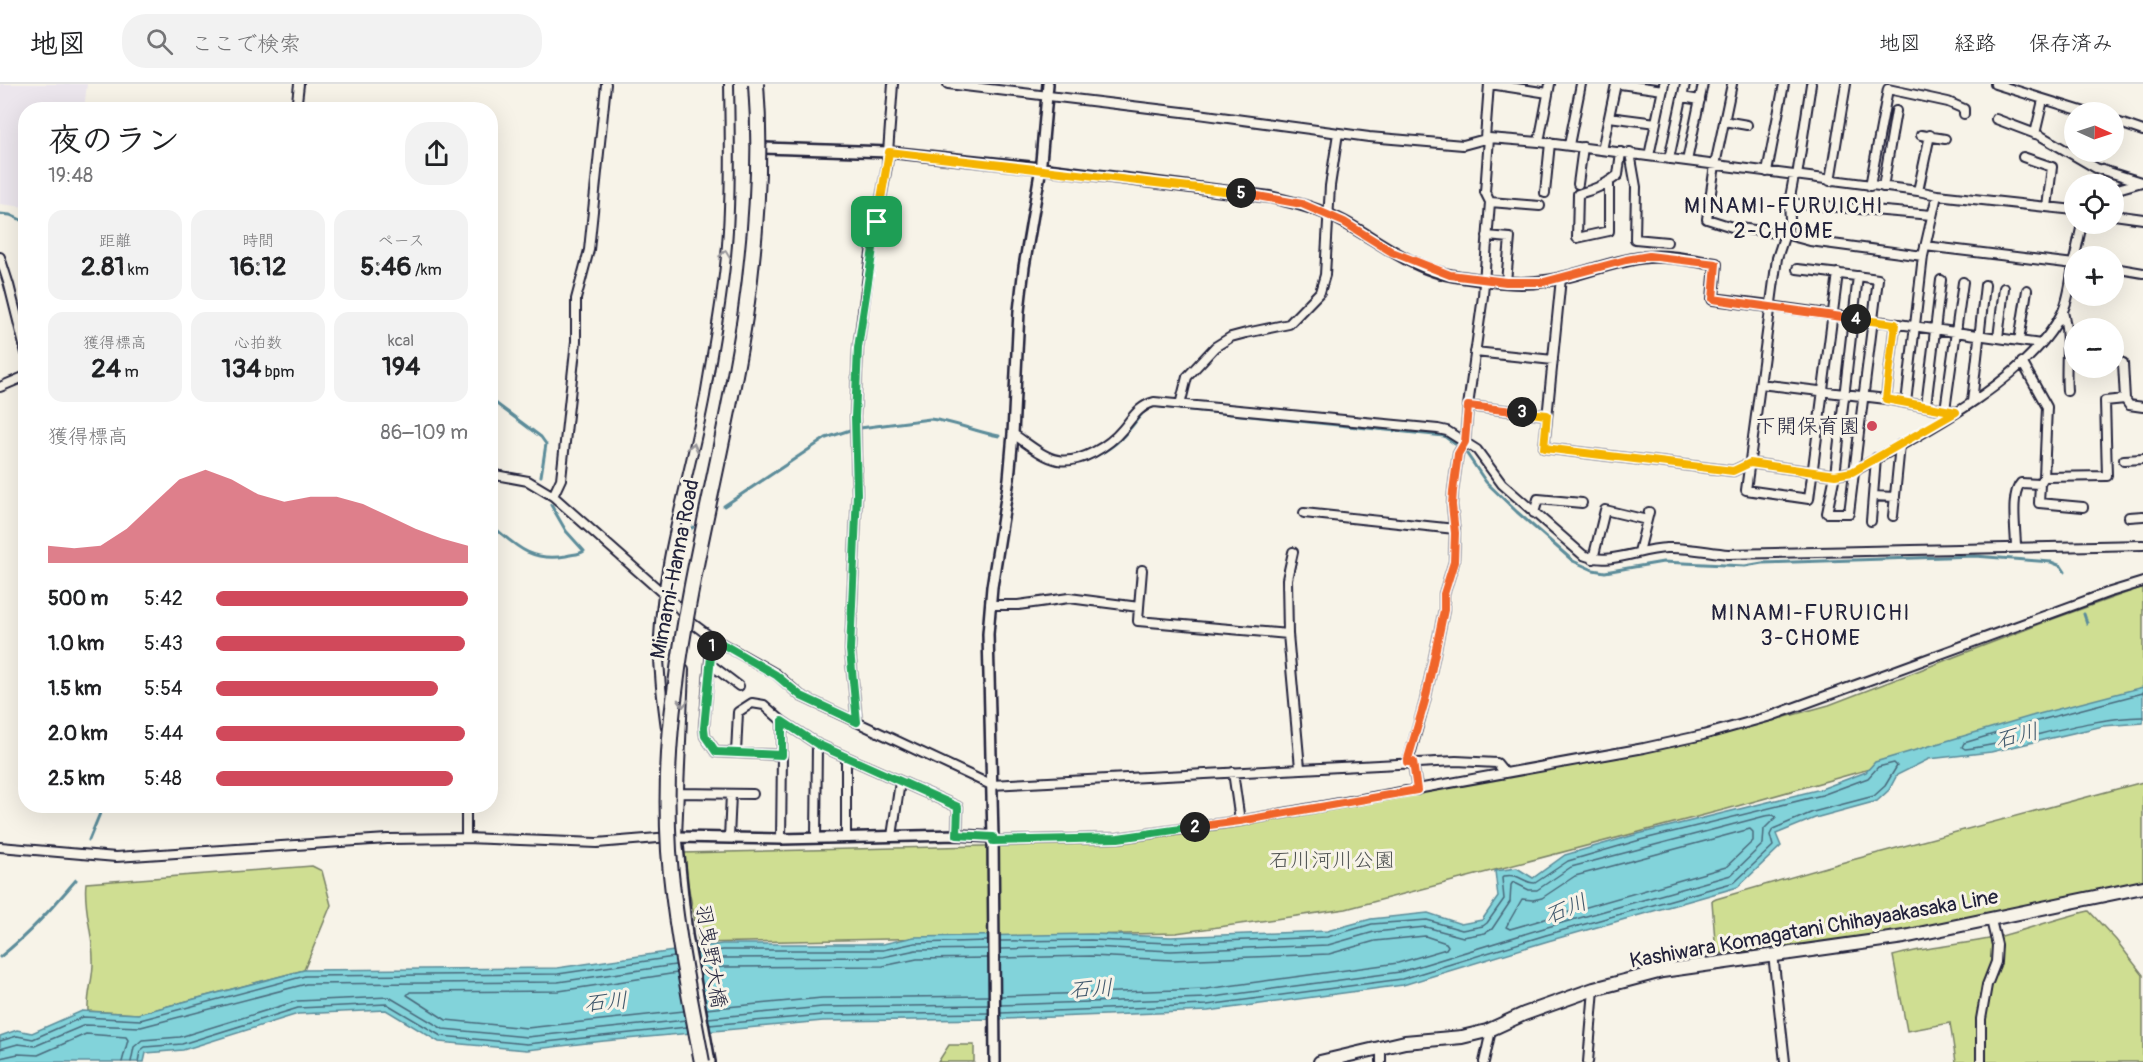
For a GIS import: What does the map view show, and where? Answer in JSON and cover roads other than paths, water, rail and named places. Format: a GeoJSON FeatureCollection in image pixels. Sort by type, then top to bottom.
{"type":"FeatureCollection","features":[{"type":"Feature","properties":{"kind":"highway","name":"Mimami-Hanna Road"},"geometry":{"type":"LineString","coordinates":[[696,1062],[669,907],[664,850],[664,767],[669,693],[681,613],[725,394],[744,266],[750,213],[752,144],[750,84]]}},
{"type":"Feature","properties":{"kind":"highway","name":"Mimami-Hanna Road"},"geometry":{"type":"LineString","coordinates":[[702,1062],[669,850],[670,766],[674,694],[686,614],[745,316],[756,214],[756,84]]}},
{"type":"Feature","properties":{"kind":"main road","name":"Kashiwara Komagatani Chihayaakasaka Line"},"geometry":{"type":"LineString","coordinates":[[1325,1061],[1382,1046],[1462,1037],[1487,1031],[1524,1014],[1594,988],[1662,971],[1904,937],[2143,887]]}},
{"type":"Feature","properties":{"kind":"street"},"geometry":{"type":"LineString","coordinates":[[297,102],[299,84]]}},
{"type":"Feature","properties":{"kind":"street"},"geometry":{"type":"LineString","coordinates":[[553,496],[561,479],[576,341],[576,299],[589,250],[606,84]]}},
{"type":"Feature","properties":{"kind":"street"},"geometry":{"type":"LineString","coordinates":[[677,837],[674,823],[674,786],[659,673],[659,637],[663,595],[704,399],[716,329],[728,232],[731,153],[729,84]]}},
{"type":"Feature","properties":{"kind":"street"},"geometry":{"type":"LineString","coordinates":[[677,837],[684,672],[753,302],[762,193],[761,84]]}},
{"type":"Feature","properties":{"kind":"street"},"geometry":{"type":"LineString","coordinates":[[857,722],[850,650],[857,493],[855,417],[858,348],[889,152],[893,84]]}},
{"type":"Feature","properties":{"kind":"street"},"geometry":{"type":"LineString","coordinates":[[948,84],[1338,133],[1463,145],[1487,138],[1569,145],[1937,195],[2064,209]]}},
{"type":"Feature","properties":{"kind":"street"},"geometry":{"type":"LineString","coordinates":[[995,1062],[988,634],[990,605],[1009,479],[1022,278],[1040,168],[1048,84]]}},
{"type":"Feature","properties":{"kind":"street"},"geometry":{"type":"LineString","coordinates":[[1417,790],[1410,762],[1444,610],[1444,594],[1454,562],[1453,491],[1458,454],[1465,442],[1484,280],[1490,202],[1485,192],[1490,84],[1549,88],[1539,142]]}},
{"type":"Feature","properties":{"kind":"street"},"geometry":{"type":"LineString","coordinates":[[1569,145],[1581,84]]}},
{"type":"Feature","properties":{"kind":"street"},"geometry":{"type":"LineString","coordinates":[[1602,150],[1618,84],[1664,87],[1649,156]]}},
{"type":"Feature","properties":{"kind":"street"},"geometry":{"type":"LineString","coordinates":[[1669,159],[1685,84]]}},
{"type":"Feature","properties":{"kind":"street"},"geometry":{"type":"LineString","coordinates":[[1687,161],[1703,84]]}},
{"type":"Feature","properties":{"kind":"street"},"geometry":{"type":"LineString","coordinates":[[1732,84],[1715,165],[1707,219],[1732,227],[1784,234],[1810,241],[1923,256]]}},
{"type":"Feature","properties":{"kind":"street"},"geometry":{"type":"LineString","coordinates":[[1767,172],[1784,84]]}},
{"type":"Feature","properties":{"kind":"street"},"geometry":{"type":"LineString","coordinates":[[1811,84],[1789,203],[1790,219],[1777,258],[1746,490],[1788,498],[1809,499],[1838,273]]}},
{"type":"Feature","properties":{"kind":"street"},"geometry":{"type":"LineString","coordinates":[[1830,181],[1846,84]]}},
{"type":"Feature","properties":{"kind":"street"},"geometry":{"type":"LineString","coordinates":[[1995,84],[2012,87],[2064,106]]}},
{"type":"Feature","properties":{"kind":"street"},"geometry":{"type":"LineString","coordinates":[[1870,186],[1887,89],[1948,102],[1964,109],[1964,114]]}},
{"type":"Feature","properties":{"kind":"street"},"geometry":{"type":"LineString","coordinates":[[1682,97],[1700,100]]}},
{"type":"Feature","properties":{"kind":"street"},"geometry":{"type":"LineString","coordinates":[[2035,134],[2043,99]]}},
{"type":"Feature","properties":{"kind":"street"},"geometry":{"type":"LineString","coordinates":[[1883,187],[1896,111]]}},
{"type":"Feature","properties":{"kind":"street"},"geometry":{"type":"LineString","coordinates":[[1609,117],[1656,123]]}},
{"type":"Feature","properties":{"kind":"street"},"geometry":{"type":"LineString","coordinates":[[1996,119],[2065,148],[2096,168],[2142,182]]}},
{"type":"Feature","properties":{"kind":"street"},"geometry":{"type":"LineString","coordinates":[[1725,122],[1747,125]]}},
{"type":"Feature","properties":{"kind":"street"},"geometry":{"type":"LineString","coordinates":[[2124,124],[2143,130]]}},
{"type":"Feature","properties":{"kind":"street"},"geometry":{"type":"LineString","coordinates":[[1180,405],[1187,377],[1215,347],[1238,335],[1289,324],[1320,292],[1325,275],[1330,186],[1338,133]]}},
{"type":"Feature","properties":{"kind":"street"},"geometry":{"type":"LineString","coordinates":[[1921,135],[1945,138]]}},
{"type":"Feature","properties":{"kind":"street"},"geometry":{"type":"LineString","coordinates":[[1918,191],[1930,135]]}},
{"type":"Feature","properties":{"kind":"street"},"geometry":{"type":"LineString","coordinates":[[1545,193],[1550,143]]}},
{"type":"Feature","properties":{"kind":"street"},"geometry":{"type":"LineString","coordinates":[[1578,184],[1583,147]]}},
{"type":"Feature","properties":{"kind":"street"},"geometry":{"type":"LineString","coordinates":[[763,148],[889,152],[1040,168],[1270,197],[1302,204],[1328,214],[1392,252],[1424,266],[1450,275],[1484,280],[1544,282],[1649,256],[1716,264],[1713,299],[2041,344]]}},
{"type":"Feature","properties":{"kind":"street"},"geometry":{"type":"LineString","coordinates":[[1609,182],[1610,231],[1577,238],[1578,194],[1603,187],[1618,174],[1621,152]]}},
{"type":"Feature","properties":{"kind":"street"},"geometry":{"type":"LineString","coordinates":[[1630,153],[1636,187],[1635,239],[1667,242]]}},
{"type":"Feature","properties":{"kind":"street"},"geometry":{"type":"LineString","coordinates":[[2023,157],[2052,167],[2047,207]]}},
{"type":"Feature","properties":{"kind":"street"},"geometry":{"type":"LineString","coordinates":[[2124,187],[2142,182]]}},
{"type":"Feature","properties":{"kind":"street"},"geometry":{"type":"LineString","coordinates":[[1906,403],[1923,256],[1937,195]]}},
{"type":"Feature","properties":{"kind":"street"},"geometry":{"type":"LineString","coordinates":[[1490,202],[1540,206]]}},
{"type":"Feature","properties":{"kind":"street"},"geometry":{"type":"LineString","coordinates":[[1789,203],[1932,215]]}},
{"type":"Feature","properties":{"kind":"street"},"geometry":{"type":"LineString","coordinates":[[2124,216],[2143,219]]}},
{"type":"Feature","properties":{"kind":"street"},"geometry":{"type":"LineString","coordinates":[[1487,236],[1510,238],[1506,282]]}},
{"type":"Feature","properties":{"kind":"street"},"geometry":{"type":"LineString","coordinates":[[1925,246],[2064,259]]}},
{"type":"Feature","properties":{"kind":"street"},"geometry":{"type":"LineString","coordinates":[[0,257],[18,321]]}},
{"type":"Feature","properties":{"kind":"street"},"geometry":{"type":"LineString","coordinates":[[1797,269],[1838,273],[1858,276],[1878,279],[1849,513],[1827,513],[1835,475],[1858,276]]}},
{"type":"Feature","properties":{"kind":"street"},"geometry":{"type":"LineString","coordinates":[[2124,270],[2143,273]]}},
{"type":"Feature","properties":{"kind":"street"},"geometry":{"type":"LineString","coordinates":[[1562,278],[1544,448],[1733,471],[1750,463],[1835,475],[1855,470],[1990,390],[2041,344],[2063,312],[2064,306]]}},
{"type":"Feature","properties":{"kind":"street"},"geometry":{"type":"LineString","coordinates":[[1926,406],[1941,280]]}},
{"type":"Feature","properties":{"kind":"street"},"geometry":{"type":"LineString","coordinates":[[1946,410],[1963,282]]}},
{"type":"Feature","properties":{"kind":"street"},"geometry":{"type":"LineString","coordinates":[[1972,402],[1985,285]]}},
{"type":"Feature","properties":{"kind":"street"},"geometry":{"type":"LineString","coordinates":[[1998,338],[2004,288]]}},
{"type":"Feature","properties":{"kind":"street"},"geometry":{"type":"LineString","coordinates":[[2019,341],[2027,291]]}},
{"type":"Feature","properties":{"kind":"street"},"geometry":{"type":"LineString","coordinates":[[2063,312],[2065,318]]}},
{"type":"Feature","properties":{"kind":"street"},"geometry":{"type":"LineString","coordinates":[[1886,399],[1895,324]]}},
{"type":"Feature","properties":{"kind":"street"},"geometry":{"type":"LineString","coordinates":[[1475,352],[1553,360]]}},
{"type":"Feature","properties":{"kind":"street"},"geometry":{"type":"LineString","coordinates":[[2022,362],[2047,407],[2039,503],[2084,507]]}},
{"type":"Feature","properties":{"kind":"street"},"geometry":{"type":"LineString","coordinates":[[2067,391],[2068,378]]}},
{"type":"Feature","properties":{"kind":"street"},"geometry":{"type":"LineString","coordinates":[[2124,378],[2125,399],[2128,405],[2143,407]]}},
{"type":"Feature","properties":{"kind":"street"},"geometry":{"type":"LineString","coordinates":[[0,387],[18,379]]}},
{"type":"Feature","properties":{"kind":"street"},"geometry":{"type":"LineString","coordinates":[[1760,384],[1843,396],[1886,399],[1956,412]]}},
{"type":"Feature","properties":{"kind":"street"},"geometry":{"type":"LineString","coordinates":[[2016,547],[2015,495],[2017,486],[2021,483],[2042,480],[2107,476],[2105,401],[2125,399]]}},
{"type":"Feature","properties":{"kind":"street"},"geometry":{"type":"LineString","coordinates":[[1013,434],[1056,460],[1069,460],[1085,456],[1106,445],[1122,432],[1138,410],[1154,402],[1438,429],[1447,431],[1477,450],[1502,484],[1583,555],[1593,559],[1604,560],[1667,548],[1728,554],[2143,545]]}},
{"type":"Feature","properties":{"kind":"street"},"geometry":{"type":"LineString","coordinates":[[1468,406],[1547,415]]}},
{"type":"Feature","properties":{"kind":"street"},"geometry":{"type":"LineString","coordinates":[[1893,516],[1900,445]]}},
{"type":"Feature","properties":{"kind":"street"},"geometry":{"type":"LineString","coordinates":[[1871,521],[1876,458]]}},
{"type":"Feature","properties":{"kind":"street"},"geometry":{"type":"LineString","coordinates":[[2124,460],[2143,459]]}},
{"type":"Feature","properties":{"kind":"street"},"geometry":{"type":"LineString","coordinates":[[498,475],[528,481],[553,496],[676,605],[692,623],[712,638],[776,675],[801,696],[992,785],[1456,760],[1497,763],[1505,773]]}},
{"type":"Feature","properties":{"kind":"street"},"geometry":{"type":"LineString","coordinates":[[1873,496],[1895,497]]}},
{"type":"Feature","properties":{"kind":"street"},"geometry":{"type":"LineString","coordinates":[[1534,513],[1538,499],[1582,503]]}},
{"type":"Feature","properties":{"kind":"street"},"geometry":{"type":"LineString","coordinates":[[1593,559],[1605,510],[1648,516],[1639,552]]}},
{"type":"Feature","properties":{"kind":"street"},"geometry":{"type":"LineString","coordinates":[[1304,513],[1455,529]]}},
{"type":"Feature","properties":{"kind":"street"},"geometry":{"type":"LineString","coordinates":[[2128,517],[2143,516]]}},
{"type":"Feature","properties":{"kind":"street"},"geometry":{"type":"LineString","coordinates":[[1293,552],[1287,579],[1288,634],[1300,768]]}},
{"type":"Feature","properties":{"kind":"street"},"geometry":{"type":"LineString","coordinates":[[1142,570],[1138,621],[1288,634]]}},
{"type":"Feature","properties":{"kind":"street"},"geometry":{"type":"LineString","coordinates":[[0,847],[116,857],[387,839],[466,838],[597,843],[677,837],[781,839],[957,835],[993,842],[1118,838],[1240,821],[1417,790],[1703,735],[1771,716],[2107,593],[2143,582]]}},
{"type":"Feature","properties":{"kind":"street"},"geometry":{"type":"LineString","coordinates":[[990,605],[1027,604],[1069,598],[1139,607]]}},
{"type":"Feature","properties":{"kind":"street"},"geometry":{"type":"LineString","coordinates":[[712,638],[705,736],[716,752],[782,755]]}},
{"type":"Feature","properties":{"kind":"street"},"geometry":{"type":"LineString","coordinates":[[710,664],[740,686]]}},
{"type":"Feature","properties":{"kind":"street"},"geometry":{"type":"LineString","coordinates":[[735,753],[738,712],[752,703],[764,705],[782,721],[817,744],[958,807],[957,835]]}},
{"type":"Feature","properties":{"kind":"street"},"geometry":{"type":"LineString","coordinates":[[781,839],[782,721]]}},
{"type":"Feature","properties":{"kind":"street"},"geometry":{"type":"LineString","coordinates":[[816,838],[817,744]]}},
{"type":"Feature","properties":{"kind":"street"},"geometry":{"type":"LineString","coordinates":[[846,757],[846,837]]}},
{"type":"Feature","properties":{"kind":"street"},"geometry":{"type":"LineString","coordinates":[[1233,772],[1240,821]]}},
{"type":"Feature","properties":{"kind":"street"},"geometry":{"type":"LineString","coordinates":[[892,836],[900,782]]}},
{"type":"Feature","properties":{"kind":"street"},"geometry":{"type":"LineString","coordinates":[[679,793],[753,794]]}},
{"type":"Feature","properties":{"kind":"street"},"geometry":{"type":"LineString","coordinates":[[729,838],[731,794]]}},
{"type":"Feature","properties":{"kind":"street"},"geometry":{"type":"LineString","coordinates":[[466,813],[466,838]]}},
{"type":"Feature","properties":{"kind":"street","name":"羽曳野大橋"},"geometry":{"type":"LineString","coordinates":[[677,837],[687,935],[710,1062]]}},
{"type":"Feature","properties":{"kind":"street"},"geometry":{"type":"LineString","coordinates":[[1981,1062],[1981,1019],[1987,986],[1996,962],[1997,945],[1991,920]]}},
{"type":"Feature","properties":{"kind":"street"},"geometry":{"type":"LineString","coordinates":[[1773,954],[1785,1062]]}},
{"type":"Feature","properties":{"kind":"street"},"geometry":{"type":"LineString","coordinates":[[1588,1062],[1594,988]]}},
{"type":"Feature","properties":{"kind":"street"},"geometry":{"type":"LineString","coordinates":[[1484,1062],[1490,1035],[1487,1031]]}},
{"type":"Feature","properties":{"kind":"street"},"geometry":{"type":"LineString","coordinates":[[1381,1062],[1382,1046]]}},
{"type":"Feature","properties":{"kind":"water","name":"石川"},"geometry":{"type":"Polygon","coordinates":[[[2143,687],[2143,723],[2103,726],[1991,752],[1929,759],[1897,775],[1889,790],[1877,801],[1815,818],[1776,834],[1781,846],[1738,887],[1403,985],[1208,1011],[1005,1019],[823,1021],[527,1050],[439,1042],[386,1010],[298,1014],[183,1050],[146,1053],[144,1062],[0,1062],[0,1036],[17,1030],[32,1033],[82,1011],[138,1014],[304,970],[557,968],[722,944],[883,944],[914,937],[1091,934],[1171,937],[1327,931],[1371,919],[1428,913],[1461,924],[1482,920],[1498,897],[1495,871],[1517,868],[1533,878],[1565,855],[1638,834],[1821,789],[1866,772],[1875,762],[2035,715],[2143,687]]]}},
{"type":"Feature","properties":{"kind":"waterway"},"geometry":{"type":"LineString","coordinates":[[0,214],[18,218]]}},
{"type":"Feature","properties":{"kind":"waterway"},"geometry":{"type":"LineString","coordinates":[[498,405],[541,437],[546,444],[541,476]]}},
{"type":"Feature","properties":{"kind":"waterway"},"geometry":{"type":"LineString","coordinates":[[1077,462],[1110,448],[1141,415],[1153,406],[1444,436],[1455,444]]}},
{"type":"Feature","properties":{"kind":"waterway"},"geometry":{"type":"LineString","coordinates":[[860,428],[930,419],[999,436]]}},
{"type":"Feature","properties":{"kind":"waterway"},"geometry":{"type":"LineString","coordinates":[[724,506],[826,438],[850,430]]}},
{"type":"Feature","properties":{"kind":"waterway"},"geometry":{"type":"LineString","coordinates":[[1467,454],[1486,482],[1517,512],[1573,561],[1593,570],[1605,572],[1663,562],[1745,566],[1762,563],[1975,556],[2051,562],[2061,566],[2065,572]]}},
{"type":"Feature","properties":{"kind":"waterway"},"geometry":{"type":"LineString","coordinates":[[498,530],[524,550],[543,557],[566,556],[584,551],[566,531],[551,505]]}},
{"type":"Feature","properties":{"kind":"waterway"},"geometry":{"type":"LineString","coordinates":[[680,537],[693,527]]}},
{"type":"Feature","properties":{"kind":"waterway"},"geometry":{"type":"LineString","coordinates":[[2084,614],[2087,623]]}},
{"type":"Feature","properties":{"kind":"waterway"},"geometry":{"type":"LineString","coordinates":[[89,840],[100,813]]}},
{"type":"Feature","properties":{"kind":"waterway"},"geometry":{"type":"LineString","coordinates":[[0,957],[49,911],[76,880]]}},
{"type":"Feature","properties":{"kind":"place","name":"下開保育園"},"geometry":{"type":"Point","coordinates":[1872,426]}},
{"type":"Feature","properties":{"kind":"district","name":"MINAMI-FURUICHI 2-CHOME"},"geometry":{"type":"Point","coordinates":[1784,218]}},
{"type":"Feature","properties":{"kind":"district","name":"MINAMI-FURUICHI 3-CHOME"},"geometry":{"type":"Point","coordinates":[1811,626]}},
{"type":"Feature","properties":{"kind":"park label","name":"石川河川公園"},"geometry":{"type":"Point","coordinates":[1332,860]}}]}
